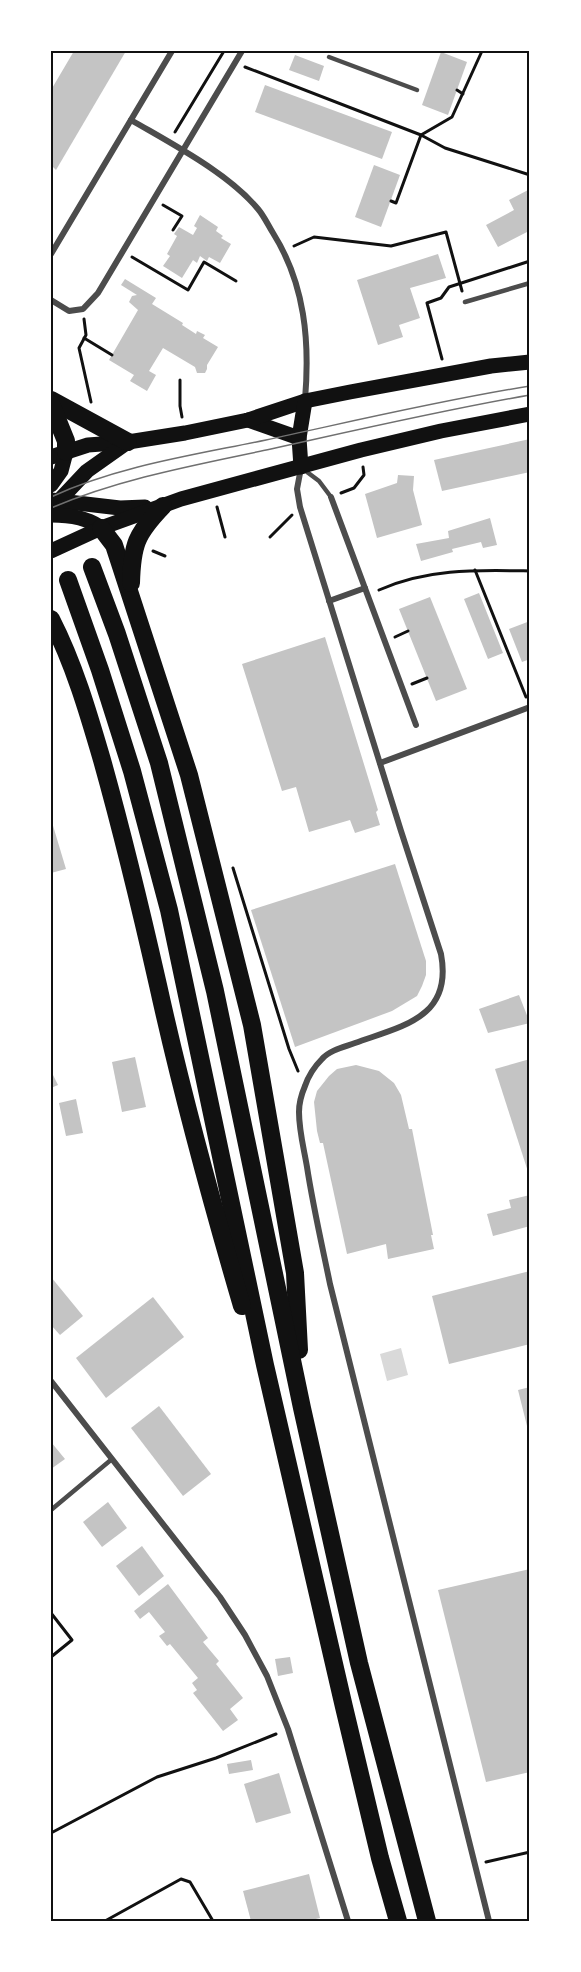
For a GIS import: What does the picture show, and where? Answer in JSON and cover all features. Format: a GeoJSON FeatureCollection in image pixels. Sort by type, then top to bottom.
{"type":"FeatureCollection","features":[{"type":"Feature","properties":{"kind":"highway"},"geometry":{"type":"LineString","coordinates":[[51,402],[128,442]]}},
{"type":"Feature","properties":{"kind":"highway"},"geometry":{"type":"LineString","coordinates":[[51,402],[66,441],[58,454]]}},
{"type":"Feature","properties":{"kind":"highway"},"geometry":{"type":"LineString","coordinates":[[131,591],[136,539],[147,522],[163,506]]}},
{"type":"Feature","properties":{"kind":"highway"},"geometry":{"type":"LineString","coordinates":[[101,528],[114,545],[131,591],[189,775],[252,1025],[295,1274],[303,1408]]}},
{"type":"Feature","properties":{"kind":"highway"},"geometry":{"type":"LineString","coordinates":[[92,567],[117,634],[159,763],[215,991],[359,1663],[427,1921]]}},
{"type":"Feature","properties":{"kind":"highway"},"geometry":{"type":"LineString","coordinates":[[68,580],[132,771],[169,910],[282,1440],[380,1858],[398,1921]]}},
{"type":"Feature","properties":{"kind":"highway"},"geometry":{"type":"LineString","coordinates":[[51,619],[75,675],[112,798],[138,898],[181,1087],[212,1203],[282,1440]]}},
{"type":"Feature","properties":{"kind":"main road"},"geometry":{"type":"LineString","coordinates":[[51,485],[62,471],[65,461],[58,454],[88,445],[128,442],[185,433],[248,420],[305,401],[446,373],[530,362]]}},
{"type":"Feature","properties":{"kind":"main road"},"geometry":{"type":"LineString","coordinates":[[301,467],[299,438],[305,401]]}},
{"type":"Feature","properties":{"kind":"main road"},"geometry":{"type":"LineString","coordinates":[[51,551],[101,528],[213,491],[361,450],[473,424],[530,414]]}},
{"type":"Feature","properties":{"kind":"main road"},"geometry":{"type":"LineString","coordinates":[[248,420],[299,438]]}},
{"type":"Feature","properties":{"kind":"main road"},"geometry":{"type":"LineString","coordinates":[[54,504],[87,471],[128,442]]}},
{"type":"Feature","properties":{"kind":"main road"},"geometry":{"type":"LineString","coordinates":[[54,504],[120,508],[163,506]]}},
{"type":"Feature","properties":{"kind":"main road"},"geometry":{"type":"LineString","coordinates":[[51,515],[78,518],[101,528]]}},
{"type":"Feature","properties":{"kind":"street"},"geometry":{"type":"LineString","coordinates":[[51,254],[172,51]]}},
{"type":"Feature","properties":{"kind":"street"},"geometry":{"type":"LineString","coordinates":[[51,300],[69,311],[83,309],[98,293],[242,51]]}},
{"type":"Feature","properties":{"kind":"street"},"geometry":{"type":"LineString","coordinates":[[131,120],[184,150],[231,184],[259,210],[284,250],[297,284],[305,318],[308,370],[305,401]]}},
{"type":"Feature","properties":{"kind":"street"},"geometry":{"type":"LineString","coordinates":[[301,467],[297,489],[300,507],[444,967],[441,990],[434,1005],[425,1014],[410,1023],[336,1050],[322,1058],[304,1086],[299,1110],[300,1129],[330,1284],[489,1921]]}},
{"type":"Feature","properties":{"kind":"street"},"geometry":{"type":"LineString","coordinates":[[331,497],[416,725]]}},
{"type":"Feature","properties":{"kind":"street"},"geometry":{"type":"LineString","coordinates":[[329,601],[367,591]]}},
{"type":"Feature","properties":{"kind":"street"},"geometry":{"type":"LineString","coordinates":[[380,763],[530,707]]}},
{"type":"Feature","properties":{"kind":"street"},"geometry":{"type":"LineString","coordinates":[[51,1381],[220,1597],[245,1635],[267,1676],[288,1729],[348,1921]]}},
{"type":"Feature","properties":{"kind":"lane"},"geometry":{"type":"LineString","coordinates":[[329,57],[417,90]]}},
{"type":"Feature","properties":{"kind":"lane"},"geometry":{"type":"LineString","coordinates":[[465,302],[530,283]]}},
{"type":"Feature","properties":{"kind":"lane"},"geometry":{"type":"LineString","coordinates":[[301,467],[319,482],[331,497]]}},
{"type":"Feature","properties":{"kind":"lane"},"geometry":{"type":"LineString","coordinates":[[51,1510],[112,1459]]}},
{"type":"Feature","properties":{"kind":"path"},"geometry":{"type":"LineString","coordinates":[[169,142],[224,51]]}},
{"type":"Feature","properties":{"kind":"path"},"geometry":{"type":"LineString","coordinates":[[391,201],[396,203],[421,135],[452,117],[482,51]]}},
{"type":"Feature","properties":{"kind":"path"},"geometry":{"type":"LineString","coordinates":[[235,63],[421,135],[445,148],[530,175]]}},
{"type":"Feature","properties":{"kind":"path"},"geometry":{"type":"LineString","coordinates":[[289,92],[292,85]]}},
{"type":"Feature","properties":{"kind":"path"},"geometry":{"type":"LineString","coordinates":[[457,90],[463,94]]}},
{"type":"Feature","properties":{"kind":"path"},"geometry":{"type":"LineString","coordinates":[[329,107],[332,101]]}},
{"type":"Feature","properties":{"kind":"path"},"geometry":{"type":"LineString","coordinates":[[370,122],[373,117]]}},
{"type":"Feature","properties":{"kind":"path"},"geometry":{"type":"LineString","coordinates":[[154,199],[182,216],[173,230]]}},
{"type":"Feature","properties":{"kind":"path"},"geometry":{"type":"LineString","coordinates":[[299,244],[314,237],[391,246],[446,232],[465,302]]}},
{"type":"Feature","properties":{"kind":"path"},"geometry":{"type":"LineString","coordinates":[[122,252],[189,290],[204,262],[236,280]]}},
{"type":"Feature","properties":{"kind":"path"},"geometry":{"type":"LineString","coordinates":[[446,373],[427,303],[441,298],[449,287],[530,261]]}},
{"type":"Feature","properties":{"kind":"path"},"geometry":{"type":"LineString","coordinates":[[83,309],[86,335],[79,348],[92,401]]}},
{"type":"Feature","properties":{"kind":"path"},"geometry":{"type":"LineString","coordinates":[[84,338],[112,355]]}},
{"type":"Feature","properties":{"kind":"path"},"geometry":{"type":"LineString","coordinates":[[180,380],[180,406],[185,433]]}},
{"type":"Feature","properties":{"kind":"path"},"geometry":{"type":"LineString","coordinates":[[331,497],[354,488],[364,475],[361,450]]}},
{"type":"Feature","properties":{"kind":"path"},"geometry":{"type":"LineString","coordinates":[[213,491],[225,537]]}},
{"type":"Feature","properties":{"kind":"path"},"geometry":{"type":"LineString","coordinates":[[270,537],[300,507]]}},
{"type":"Feature","properties":{"kind":"path"},"geometry":{"type":"LineString","coordinates":[[146,549],[165,556]]}},
{"type":"Feature","properties":{"kind":"path"},"geometry":{"type":"LineString","coordinates":[[475,570],[530,707]]}},
{"type":"Feature","properties":{"kind":"path"},"geometry":{"type":"LineString","coordinates":[[367,591],[400,580],[438,573],[475,570],[530,571]]}},
{"type":"Feature","properties":{"kind":"path"},"geometry":{"type":"LineString","coordinates":[[51,1613],[72,1640],[51,1657]]}},
{"type":"Feature","properties":{"kind":"path"},"geometry":{"type":"LineString","coordinates":[[51,1833],[157,1777],[216,1758],[288,1729]]}},
{"type":"Feature","properties":{"kind":"path"},"geometry":{"type":"LineString","coordinates":[[475,1864],[530,1852]]}},
{"type":"Feature","properties":{"kind":"path"},"geometry":{"type":"LineString","coordinates":[[105,1921],[181,1879],[190,1882],[213,1921]]}},
{"type":"Feature","properties":{"kind":"shaded area"},"geometry":{"type":"Polygon","coordinates":[[[401,1348],[408,1375],[387,1381],[380,1354],[401,1348]]]}},
{"type":"Feature","properties":{"kind":"building"},"geometry":{"type":"Polygon","coordinates":[[[74,51],[126,51],[56,170],[51,165],[51,90],[74,51]]]}},
{"type":"Feature","properties":{"kind":"building"},"geometry":{"type":"Polygon","coordinates":[[[441,52],[467,62],[448,115],[422,105],[441,52]]]}},
{"type":"Feature","properties":{"kind":"building"},"geometry":{"type":"Polygon","coordinates":[[[295,55],[324,66],[319,81],[289,70],[295,55]]]}},
{"type":"Feature","properties":{"kind":"building"},"geometry":{"type":"Polygon","coordinates":[[[265,85],[392,132],[382,159],[255,112],[265,85]]]}},
{"type":"Feature","properties":{"kind":"building"},"geometry":{"type":"Polygon","coordinates":[[[374,165],[400,175],[381,227],[355,217],[374,165]]]}},
{"type":"Feature","properties":{"kind":"building"},"geometry":{"type":"Polygon","coordinates":[[[530,189],[530,238],[527,232],[498,247],[486,225],[514,210],[509,200],[530,189]]]}},
{"type":"Feature","properties":{"kind":"building"},"geometry":{"type":"Polygon","coordinates":[[[200,215],[218,227],[216,231],[223,236],[221,238],[231,244],[220,263],[209,257],[207,261],[200,256],[197,263],[193,260],[182,278],[163,266],[170,256],[167,254],[177,236],[174,234],[179,227],[193,235],[197,228],[194,226],[200,215]]]}},
{"type":"Feature","properties":{"kind":"building"},"geometry":{"type":"Polygon","coordinates":[[[438,254],[446,278],[410,288],[420,318],[399,325],[403,337],[378,345],[357,280],[438,254]]]}},
{"type":"Feature","properties":{"kind":"building"},"geometry":{"type":"Polygon","coordinates":[[[125,279],[156,298],[152,304],[196,334],[197,331],[205,335],[203,338],[218,347],[205,373],[197,373],[195,367],[163,348],[149,371],[156,375],[147,391],[130,381],[134,375],[109,360],[138,310],[129,302],[132,296],[137,295],[121,285],[125,279]]]}},
{"type":"Feature","properties":{"kind":"building"},"geometry":{"type":"Polygon","coordinates":[[[530,439],[530,472],[442,491],[434,460],[530,439]]]}},
{"type":"Feature","properties":{"kind":"building"},"geometry":{"type":"Polygon","coordinates":[[[398,475],[414,476],[413,490],[422,525],[377,538],[365,494],[397,483],[398,475]]]}},
{"type":"Feature","properties":{"kind":"building"},"geometry":{"type":"Polygon","coordinates":[[[490,518],[497,545],[483,548],[481,542],[452,549],[453,552],[421,561],[416,544],[449,538],[448,531],[490,518]]]}},
{"type":"Feature","properties":{"kind":"building"},"geometry":{"type":"Polygon","coordinates":[[[479,593],[503,653],[488,659],[464,599],[479,593]]]}},
{"type":"Feature","properties":{"kind":"building"},"geometry":{"type":"Polygon","coordinates":[[[430,597],[467,689],[436,701],[399,609],[430,597]]]}},
{"type":"Feature","properties":{"kind":"building"},"geometry":{"type":"Polygon","coordinates":[[[530,621],[530,659],[522,662],[509,629],[530,621]]]}},
{"type":"Feature","properties":{"kind":"building"},"geometry":{"type":"Polygon","coordinates":[[[325,637],[378,810],[376,812],[380,825],[355,833],[350,820],[309,832],[296,787],[282,791],[242,664],[325,637]]]}},
{"type":"Feature","properties":{"kind":"building"},"geometry":{"type":"Polygon","coordinates":[[[51,819],[66,869],[51,873],[51,819]]]}},
{"type":"Feature","properties":{"kind":"building"},"geometry":{"type":"Polygon","coordinates":[[[395,864],[426,961],[426,975],[417,996],[392,1011],[295,1047],[251,910],[395,864]]]}},
{"type":"Feature","properties":{"kind":"building"},"geometry":{"type":"Polygon","coordinates":[[[519,995],[530,1023],[488,1033],[479,1009],[519,995]]]}},
{"type":"Feature","properties":{"kind":"building"},"geometry":{"type":"Polygon","coordinates":[[[135,1057],[146,1107],[122,1112],[112,1062],[135,1057]]]}},
{"type":"Feature","properties":{"kind":"building"},"geometry":{"type":"Polygon","coordinates":[[[530,1059],[530,1178],[495,1069],[530,1059]]]}},
{"type":"Feature","properties":{"kind":"building"},"geometry":{"type":"Polygon","coordinates":[[[356,1065],[379,1071],[394,1083],[401,1095],[409,1129],[412,1129],[434,1249],[388,1259],[386,1244],[347,1254],[323,1143],[320,1143],[317,1131],[314,1102],[317,1091],[329,1076],[337,1069],[356,1065]]]}},
{"type":"Feature","properties":{"kind":"building"},"geometry":{"type":"Polygon","coordinates":[[[51,1071],[58,1085],[51,1088],[51,1071]]]}},
{"type":"Feature","properties":{"kind":"building"},"geometry":{"type":"Polygon","coordinates":[[[76,1099],[83,1133],[66,1136],[59,1103],[76,1099]]]}},
{"type":"Feature","properties":{"kind":"building"},"geometry":{"type":"Polygon","coordinates":[[[530,1195],[530,1226],[493,1236],[487,1214],[511,1208],[509,1200],[530,1195]]]}},
{"type":"Feature","properties":{"kind":"building"},"geometry":{"type":"Polygon","coordinates":[[[530,1271],[530,1344],[449,1364],[432,1296],[530,1271]]]}},
{"type":"Feature","properties":{"kind":"building"},"geometry":{"type":"Polygon","coordinates":[[[51,1277],[83,1316],[60,1335],[51,1325],[51,1277]]]}},
{"type":"Feature","properties":{"kind":"building"},"geometry":{"type":"Polygon","coordinates":[[[153,1297],[184,1337],[106,1398],[76,1358],[153,1297]]]}},
{"type":"Feature","properties":{"kind":"building"},"geometry":{"type":"Polygon","coordinates":[[[530,1387],[530,1434],[529,1434],[518,1390],[530,1387]]]}},
{"type":"Feature","properties":{"kind":"building"},"geometry":{"type":"Polygon","coordinates":[[[159,1406],[211,1474],[183,1496],[131,1428],[159,1406]]]}},
{"type":"Feature","properties":{"kind":"building"},"geometry":{"type":"Polygon","coordinates":[[[51,1442],[65,1459],[51,1469],[51,1442]]]}},
{"type":"Feature","properties":{"kind":"building"},"geometry":{"type":"Polygon","coordinates":[[[108,1502],[127,1528],[102,1547],[83,1522],[108,1502]]]}},
{"type":"Feature","properties":{"kind":"building"},"geometry":{"type":"Polygon","coordinates":[[[142,1546],[164,1576],[139,1596],[116,1566],[142,1546]]]}},
{"type":"Feature","properties":{"kind":"building"},"geometry":{"type":"Polygon","coordinates":[[[530,1569],[530,1772],[486,1782],[438,1590],[530,1569]]]}},
{"type":"Feature","properties":{"kind":"building"},"geometry":{"type":"Polygon","coordinates":[[[168,1584],[208,1638],[203,1642],[219,1661],[216,1664],[243,1698],[230,1709],[238,1720],[223,1731],[193,1693],[197,1690],[192,1683],[198,1678],[170,1644],[167,1646],[159,1636],[165,1632],[149,1612],[140,1619],[134,1611],[168,1584]]]}},
{"type":"Feature","properties":{"kind":"building"},"geometry":{"type":"Polygon","coordinates":[[[290,1657],[293,1673],[278,1676],[275,1659],[290,1657]]]}},
{"type":"Feature","properties":{"kind":"building"},"geometry":{"type":"Polygon","coordinates":[[[251,1760],[253,1770],[229,1774],[227,1764],[251,1760]]]}},
{"type":"Feature","properties":{"kind":"building"},"geometry":{"type":"Polygon","coordinates":[[[279,1773],[291,1813],[256,1823],[244,1784],[279,1773]]]}},
{"type":"Feature","properties":{"kind":"building"},"geometry":{"type":"Polygon","coordinates":[[[309,1874],[320,1918],[307,1921],[251,1921],[243,1891],[309,1874]]]}},
{"type":"Feature","properties":{"kind":"tram line"},"geometry":{"type":"LineString","coordinates":[[51,497],[103,477],[157,462],[431,404],[530,386]]}},
{"type":"Feature","properties":{"kind":"tram line"},"geometry":{"type":"LineString","coordinates":[[51,508],[105,488],[160,473],[400,420],[530,395]]}}]}
